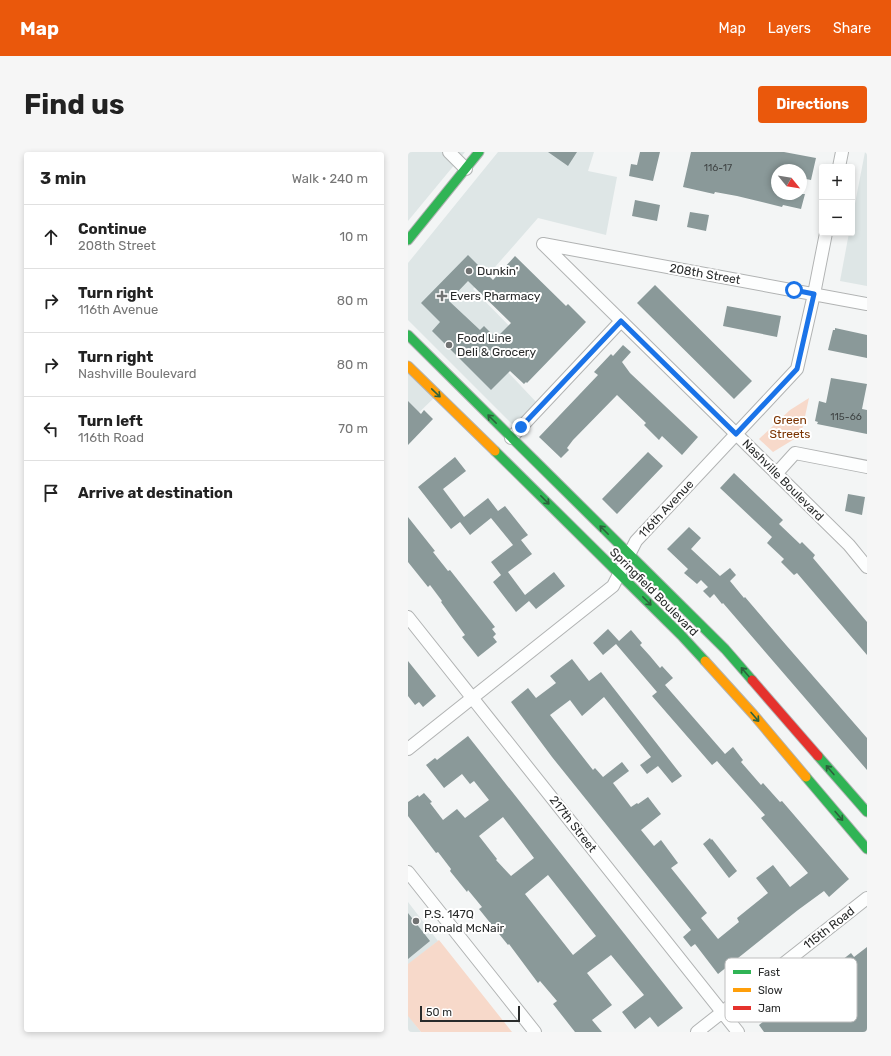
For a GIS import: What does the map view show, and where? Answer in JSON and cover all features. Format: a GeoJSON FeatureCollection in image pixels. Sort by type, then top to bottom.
{"type":"FeatureCollection","features":[{"type":"Feature","properties":{"kind":"main road"},"geometry":{"type":"LineString","coordinates":[[408,240],[479,152]]}},
{"type":"Feature","properties":{"kind":"main road","name":"Springfield Boulevard"},"geometry":{"type":"LineString","coordinates":[[408,335],[725,649],[867,812]]}},
{"type":"Feature","properties":{"kind":"main road","name":"Springfield Boulevard"},"geometry":{"type":"LineString","coordinates":[[408,366],[464,419],[681,635],[753,714],[867,849]]}},
{"type":"Feature","properties":{"kind":"street"},"geometry":{"type":"LineString","coordinates":[[449,152],[466,169]]}},
{"type":"Feature","properties":{"kind":"street"},"geometry":{"type":"LineString","coordinates":[[840,164],[842,152]]}},
{"type":"Feature","properties":{"kind":"street","name":"116th Avenue"},"geometry":{"type":"LineString","coordinates":[[408,749],[613,586],[636,541],[797,369],[825,236]]}},
{"type":"Feature","properties":{"kind":"street","name":"208th Street"},"geometry":{"type":"LineString","coordinates":[[543,244],[867,304]]}},
{"type":"Feature","properties":{"kind":"street","name":"Nashville Boulevard"},"geometry":{"type":"LineString","coordinates":[[543,244],[849,545],[867,567]]}},
{"type":"Feature","properties":{"kind":"street"},"geometry":{"type":"LineString","coordinates":[[511,438],[621,321]]}},
{"type":"Feature","properties":{"kind":"street"},"geometry":{"type":"LineString","coordinates":[[776,474],[795,453],[867,467]]}},
{"type":"Feature","properties":{"kind":"street","name":"217th Street"},"geometry":{"type":"LineString","coordinates":[[408,617],[725,1016]]}},
{"type":"Feature","properties":{"kind":"street"},"geometry":{"type":"LineString","coordinates":[[408,872],[535,1032]]}},
{"type":"Feature","properties":{"kind":"street","name":"115th Road"},"geometry":{"type":"LineString","coordinates":[[791,958],[867,898]]}},
{"type":"Feature","properties":{"kind":"street","name":"115th Road"},"geometry":{"type":"LineString","coordinates":[[696,1032],[725,1010]]}},
{"type":"Feature","properties":{"kind":"street","name":"217th Street"},"geometry":{"type":"LineString","coordinates":[[730,1022],[738,1032]]}},
{"type":"Feature","properties":{"kind":"shaded area"},"geometry":{"type":"Polygon","coordinates":[[[408,152],[465,152],[408,221],[408,152]]]}},
{"type":"Feature","properties":{"kind":"shaded area"},"geometry":{"type":"Polygon","coordinates":[[[498,152],[594,152],[588,171],[617,177],[606,235],[538,218],[495,267],[473,289],[523,340],[503,367],[539,405],[516,428],[408,320],[408,263],[498,152]]]}},
{"type":"Feature","properties":{"kind":"shaded area"},"geometry":{"type":"Polygon","coordinates":[[[865,152],[867,152],[867,286],[840,281],[848,236],[855,236],[855,204],[865,152]]]}},
{"type":"Feature","properties":{"kind":"shaded area"},"geometry":{"type":"Polygon","coordinates":[[[408,371],[435,397],[408,423],[408,371]]]}},
{"type":"Feature","properties":{"kind":"shaded area","name":"P.S. 147Q Ronald McNair"},"geometry":{"type":"Polygon","coordinates":[[[408,902],[438,941],[408,965],[408,902]]]}},
{"type":"Feature","properties":{"kind":"shaded area"},"geometry":{"type":"Polygon","coordinates":[[[408,1015],[421,1032],[408,1032],[408,1015]]]}},
{"type":"Feature","properties":{"kind":"green space","name":"Green Streets"},"geometry":{"type":"Polygon","coordinates":[[[809,398],[801,435],[773,452],[759,439],[790,410],[809,398]]]}},
{"type":"Feature","properties":{"kind":"green space"},"geometry":{"type":"Polygon","coordinates":[[[439,940],[512,1032],[421,1032],[408,1016],[408,964],[439,940]]]}},
{"type":"Feature","properties":{"kind":"building"},"geometry":{"type":"Polygon","coordinates":[[[548,152],[577,152],[568,166],[548,152]]]}},
{"type":"Feature","properties":{"kind":"building"},"geometry":{"type":"Polygon","coordinates":[[[640,152],[660,152],[653,181],[629,176],[631,164],[637,165],[640,152]]]}},
{"type":"Feature","properties":{"kind":"building"},"geometry":{"type":"Polygon","coordinates":[[[691,152],[784,152],[816,158],[811,180],[807,179],[807,164],[771,164],[771,200],[803,200],[801,209],[783,205],[782,207],[737,196],[715,192],[714,194],[683,187],[691,152]]]}},
{"type":"Feature","properties":{"kind":"building"},"geometry":{"type":"Polygon","coordinates":[[[635,200],[660,205],[657,221],[632,216],[635,200]]]}},
{"type":"Feature","properties":{"kind":"building"},"geometry":{"type":"Polygon","coordinates":[[[690,212],[709,215],[706,231],[687,227],[690,212]]]}},
{"type":"Feature","properties":{"kind":"building"},"geometry":{"type":"Polygon","coordinates":[[[468,255],[493,280],[515,256],[566,306],[568,304],[586,322],[527,383],[526,382],[524,384],[510,371],[491,390],[432,331],[440,322],[421,303],[468,255]],[[468,281],[449,301],[480,330],[484,326],[496,338],[511,323],[468,281]]]}},
{"type":"Feature","properties":{"kind":"building"},"geometry":{"type":"Polygon","coordinates":[[[655,285],[752,381],[734,399],[637,303],[655,285]]]}},
{"type":"Feature","properties":{"kind":"building"},"geometry":{"type":"Polygon","coordinates":[[[727,306],[781,316],[777,337],[723,326],[727,306]]]}},
{"type":"Feature","properties":{"kind":"building"},"geometry":{"type":"Polygon","coordinates":[[[835,328],[867,335],[867,358],[828,350],[833,330],[835,330],[835,328]]]}},
{"type":"Feature","properties":{"kind":"building"},"geometry":{"type":"Polygon","coordinates":[[[623,345],[631,352],[622,362],[630,373],[698,437],[682,455],[662,436],[659,440],[644,425],[646,423],[617,395],[573,440],[567,448],[569,450],[561,458],[539,437],[598,375],[594,372],[611,354],[613,356],[623,345]]]}},
{"type":"Feature","properties":{"kind":"building"},"geometry":{"type":"Polygon","coordinates":[[[831,378],[867,384],[862,409],[867,410],[867,434],[817,424],[818,422],[815,421],[819,401],[826,403],[831,378]]]}},
{"type":"Feature","properties":{"kind":"building"},"geometry":{"type":"Polygon","coordinates":[[[408,401],[421,414],[424,410],[433,419],[408,445],[408,401]]]}},
{"type":"Feature","properties":{"kind":"building"},"geometry":{"type":"Polygon","coordinates":[[[648,452],[663,466],[617,514],[602,499],[648,452]]]}},
{"type":"Feature","properties":{"kind":"building"},"geometry":{"type":"Polygon","coordinates":[[[455,457],[466,471],[443,489],[464,517],[488,498],[498,511],[505,506],[528,535],[521,540],[532,554],[508,572],[525,595],[554,572],[565,586],[536,609],[529,601],[516,612],[493,582],[501,575],[491,562],[513,545],[491,518],[470,535],[460,522],[451,529],[418,487],[455,457]]]}},
{"type":"Feature","properties":{"kind":"building"},"geometry":{"type":"Polygon","coordinates":[[[734,473],[783,520],[779,524],[800,544],[802,542],[815,555],[813,558],[867,622],[867,655],[797,573],[794,575],[781,562],[784,559],[767,543],[772,537],[720,488],[734,473]]]}},
{"type":"Feature","properties":{"kind":"building"},"geometry":{"type":"Polygon","coordinates":[[[848,494],[865,497],[862,515],[845,511],[848,494]]]}},
{"type":"Feature","properties":{"kind":"building"},"geometry":{"type":"Polygon","coordinates":[[[408,517],[435,551],[433,552],[448,571],[450,570],[495,627],[492,629],[496,634],[493,637],[497,642],[478,657],[462,637],[465,635],[441,602],[442,601],[430,585],[428,587],[408,562],[408,517]]]}},
{"type":"Feature","properties":{"kind":"building"},"geometry":{"type":"Polygon","coordinates":[[[689,527],[701,538],[691,549],[720,576],[730,568],[736,575],[730,581],[867,738],[867,770],[723,603],[722,604],[714,594],[710,598],[703,591],[708,587],[701,580],[697,584],[684,573],[688,569],[667,549],[689,527]]]}},
{"type":"Feature","properties":{"kind":"building"},"geometry":{"type":"Polygon","coordinates":[[[608,629],[619,641],[631,630],[642,643],[640,645],[660,668],[662,666],[673,678],[665,685],[725,754],[733,747],[743,760],[741,762],[761,785],[763,783],[780,802],[782,801],[849,879],[829,897],[824,891],[738,958],[725,958],[725,968],[718,974],[695,944],[691,947],[683,937],[691,930],[552,757],[511,702],[528,688],[536,698],[556,683],[550,676],[572,659],[589,681],[601,672],[682,776],[672,783],[658,766],[647,774],[640,765],[651,757],[604,697],[582,716],[570,700],[550,715],[593,770],[595,768],[603,777],[622,762],[629,771],[613,783],[631,807],[648,797],[661,814],[641,830],[654,846],[661,840],[678,863],[671,868],[707,913],[701,918],[718,939],[739,922],[737,918],[768,893],[756,878],[773,865],[790,887],[808,873],[761,818],[765,815],[717,761],[712,765],[652,696],[657,692],[616,644],[603,655],[593,643],[608,629]]]}},
{"type":"Feature","properties":{"kind":"building"},"geometry":{"type":"Polygon","coordinates":[[[408,661],[436,696],[423,707],[419,702],[415,705],[408,696],[408,661]]]}},
{"type":"Feature","properties":{"kind":"building"},"geometry":{"type":"Polygon","coordinates":[[[468,736],[683,1008],[658,1027],[650,1017],[635,1029],[622,1012],[644,995],[611,955],[587,973],[612,1005],[592,1020],[602,1032],[575,1032],[553,1004],[557,1001],[540,981],[538,983],[509,944],[508,945],[479,909],[482,907],[468,890],[467,892],[450,871],[451,869],[438,852],[436,853],[408,816],[408,802],[424,793],[432,802],[430,803],[443,820],[457,809],[465,818],[489,800],[474,781],[470,784],[462,774],[444,788],[426,765],[435,758],[437,760],[468,736]],[[503,817],[479,836],[497,859],[496,860],[511,876],[534,858],[503,817]],[[548,875],[525,894],[573,955],[596,936],[548,875]]]}},
{"type":"Feature","properties":{"kind":"building"},"geometry":{"type":"Polygon","coordinates":[[[710,838],[737,871],[729,878],[703,844],[710,838]]]}},
{"type":"Feature","properties":{"kind":"building"},"geometry":{"type":"Polygon","coordinates":[[[408,913],[430,941],[408,959],[408,913]]]}},
{"type":"Feature","properties":{"kind":"building"},"geometry":{"type":"Polygon","coordinates":[[[867,947],[867,1032],[764,1032],[759,1025],[763,1022],[857,1022],[857,958],[845,958],[851,953],[854,957],[867,947]]]}},
{"type":"Feature","properties":{"kind":"traffic: fast"},"geometry":{"type":"LineString","coordinates":[[408,240],[479,152]]}},
{"type":"Feature","properties":{"kind":"traffic: fast"},"geometry":{"type":"LineString","coordinates":[[408,335],[725,649],[752,680]]}},
{"type":"Feature","properties":{"kind":"traffic: fast"},"geometry":{"type":"LineString","coordinates":[[495,451],[681,635],[705,661]]}},
{"type":"Feature","properties":{"kind":"traffic: fast"},"geometry":{"type":"LineString","coordinates":[[818,756],[867,812]]}},
{"type":"Feature","properties":{"kind":"traffic: fast"},"geometry":{"type":"LineString","coordinates":[[806,777],[867,849]]}},
{"type":"Feature","properties":{"kind":"traffic: slow"},"geometry":{"type":"LineString","coordinates":[[408,366],[495,451]]}},
{"type":"Feature","properties":{"kind":"traffic: slow"},"geometry":{"type":"LineString","coordinates":[[705,661],[753,714],[806,777]]}},
{"type":"Feature","properties":{"kind":"traffic: jam"},"geometry":{"type":"LineString","coordinates":[[752,680],[818,756]]}},
{"type":"Feature","properties":{"kind":"place","name":"Dunkin'"},"geometry":{"type":"Point","coordinates":[469,271]}},
{"type":"Feature","properties":{"kind":"place","name":"Evers Pharmacy"},"geometry":{"type":"Point","coordinates":[442,296]}},
{"type":"Feature","properties":{"kind":"place","name":"Food Line Deli & Grocery"},"geometry":{"type":"Point","coordinates":[449,345]}},
{"type":"Feature","properties":{"kind":"place","name":"P.S. 147Q Ronald McNair"},"geometry":{"type":"Point","coordinates":[416,921]}},
{"type":"Feature","properties":{"kind":"route"},"geometry":{"type":"LineString","coordinates":[[521,427],[621,321],[736,434],[797,369],[814,294],[794,290]]}}]}
